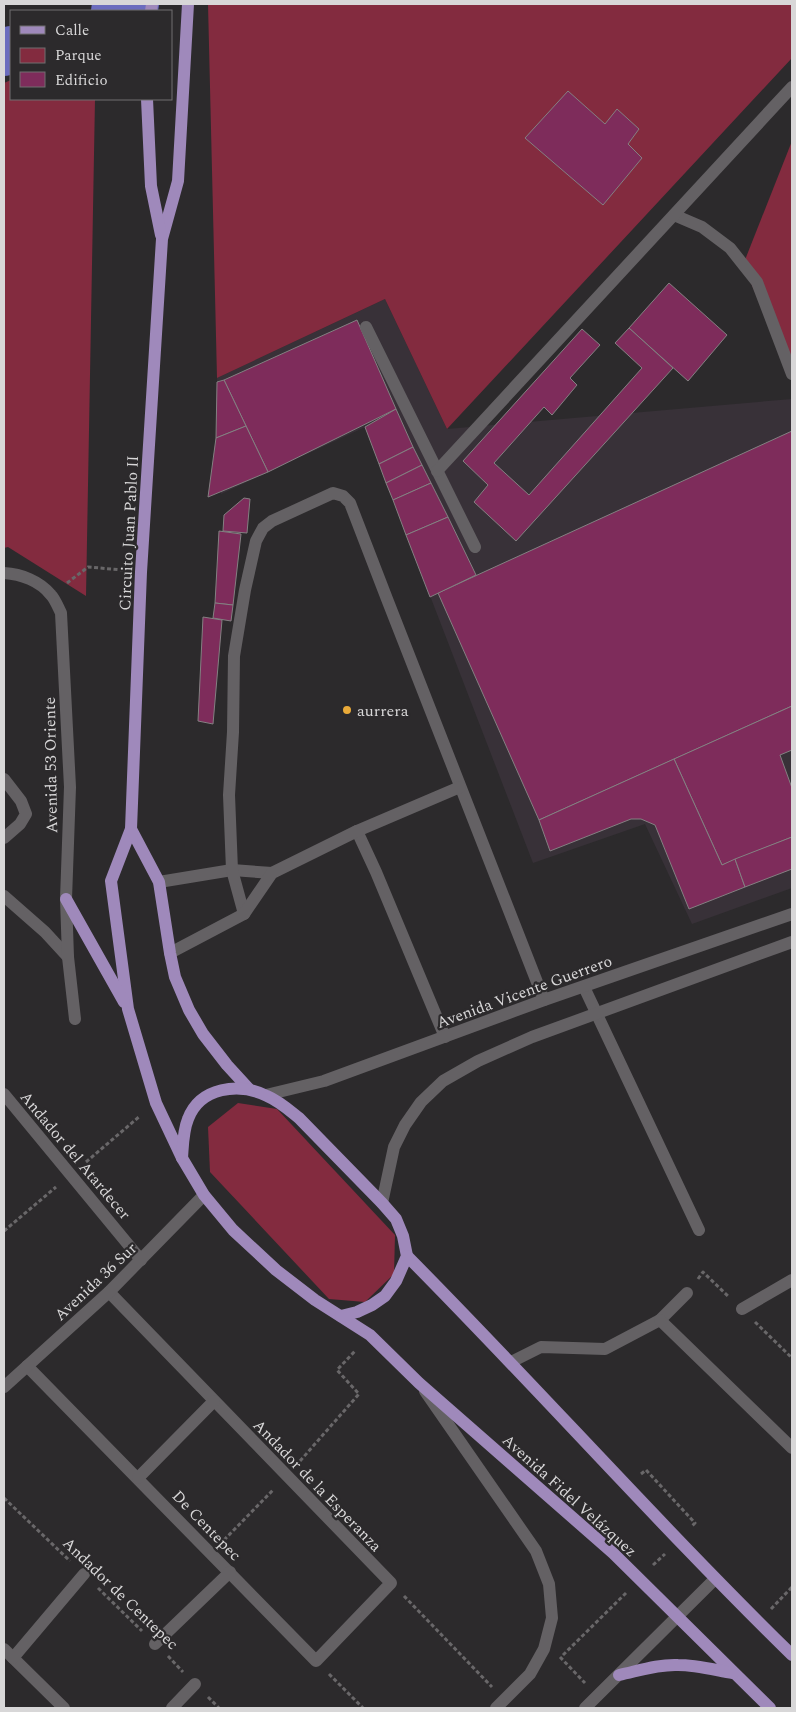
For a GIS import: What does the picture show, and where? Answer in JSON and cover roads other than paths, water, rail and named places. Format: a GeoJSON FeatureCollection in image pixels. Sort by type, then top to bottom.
{"type":"FeatureCollection","features":[{"type":"Feature","properties":{"kind":"main road","name":"Circuito Juan Pablo II"},"geometry":{"type":"LineString","coordinates":[[188,4],[178,181],[162,239],[141,572],[131,829],[112,881],[128,1009],[156,1103],[182,1158],[204,1196]]}},
{"type":"Feature","properties":{"kind":"main road","name":"Circuito Juan Pablo II"},"geometry":{"type":"LineString","coordinates":[[147,100],[151,186],[162,239]]}},
{"type":"Feature","properties":{"kind":"main road"},"geometry":{"type":"LineString","coordinates":[[131,829],[159,882],[175,977],[189,1010],[203,1034],[249,1089]]}},
{"type":"Feature","properties":{"kind":"main road"},"geometry":{"type":"LineString","coordinates":[[66,900],[128,1009]]}},
{"type":"Feature","properties":{"kind":"main road"},"geometry":{"type":"LineString","coordinates":[[182,1158],[188,1119],[197,1104],[208,1094],[222,1089],[249,1089],[266,1095],[299,1118],[396,1219],[403,1236],[407,1256],[511,1362],[716,1579],[792,1655]]}},
{"type":"Feature","properties":{"kind":"main road","name":"Avenida Fidel Velázquez"},"geometry":{"type":"LineString","coordinates":[[204,1196],[233,1230],[276,1270],[315,1300],[370,1335],[419,1383],[613,1553],[770,1708]]}},
{"type":"Feature","properties":{"kind":"main road"},"geometry":{"type":"LineString","coordinates":[[341,1316],[372,1306],[385,1296],[396,1281],[407,1256]]}},
{"type":"Feature","properties":{"kind":"main road"},"geometry":{"type":"LineString","coordinates":[[619,1675],[676,1665],[695,1666],[733,1673]]}},
{"type":"Feature","properties":{"kind":"street"},"geometry":{"type":"LineString","coordinates":[[437,471],[792,87]]}},
{"type":"Feature","properties":{"kind":"street"},"geometry":{"type":"LineString","coordinates":[[674,215],[702,227],[730,248],[757,282],[792,374]]}},
{"type":"Feature","properties":{"kind":"street"},"geometry":{"type":"LineString","coordinates":[[366,327],[475,547]]}},
{"type":"Feature","properties":{"kind":"street"},"geometry":{"type":"LineString","coordinates":[[244,914],[232,870],[229,796],[233,732],[234,656],[245,590],[256,541],[263,528],[272,521],[334,493],[343,496],[350,503],[544,1000]]}},
{"type":"Feature","properties":{"kind":"street","name":"Avenida 53 Oriente"},"geometry":{"type":"LineString","coordinates":[[4,573],[18,574],[35,582],[51,594],[61,613],[70,787],[66,900],[68,958],[75,1019]]}},
{"type":"Feature","properties":{"kind":"street"},"geometry":{"type":"LineString","coordinates":[[4,779],[22,801],[26,814],[20,824],[4,838]]}},
{"type":"Feature","properties":{"kind":"street"},"geometry":{"type":"LineString","coordinates":[[170,953],[244,914],[272,873],[357,831],[460,787]]}},
{"type":"Feature","properties":{"kind":"street"},"geometry":{"type":"LineString","coordinates":[[357,831],[445,1037]]}},
{"type":"Feature","properties":{"kind":"street"},"geometry":{"type":"LineString","coordinates":[[159,882],[232,870],[272,873]]}},
{"type":"Feature","properties":{"kind":"street"},"geometry":{"type":"LineString","coordinates":[[4,896],[45,932],[68,958]]}},
{"type":"Feature","properties":{"kind":"street","name":"Avenida Vicente Guerrero"},"geometry":{"type":"LineString","coordinates":[[266,1095],[324,1081],[544,1000],[792,914]]}},
{"type":"Feature","properties":{"kind":"street"},"geometry":{"type":"LineString","coordinates":[[382,1203],[394,1147],[405,1125],[421,1102],[443,1081],[487,1057],[532,1037],[792,942]]}},
{"type":"Feature","properties":{"kind":"street"},"geometry":{"type":"LineString","coordinates":[[584,987],[700,1230]]}},
{"type":"Feature","properties":{"kind":"street","name":"Andador del Atardecer"},"geometry":{"type":"LineString","coordinates":[[4,1094],[141,1260]]}},
{"type":"Feature","properties":{"kind":"street","name":"Avenida 36 Sur"},"geometry":{"type":"LineString","coordinates":[[4,1387],[109,1292],[204,1196]]}},
{"type":"Feature","properties":{"kind":"street"},"geometry":{"type":"LineString","coordinates":[[742,1309],[792,1280]]}},
{"type":"Feature","properties":{"kind":"street","name":"Andador de la Esperanza"},"geometry":{"type":"LineString","coordinates":[[109,1292],[391,1583],[316,1661]]}},
{"type":"Feature","properties":{"kind":"street"},"geometry":{"type":"LineString","coordinates":[[511,1362],[541,1348],[605,1349],[660,1320],[687,1293]]}},
{"type":"Feature","properties":{"kind":"street"},"geometry":{"type":"LineString","coordinates":[[660,1320],[792,1448]]}},
{"type":"Feature","properties":{"kind":"street","name":"De Centepec"},"geometry":{"type":"LineString","coordinates":[[27,1366],[316,1661]]}},
{"type":"Feature","properties":{"kind":"street"},"geometry":{"type":"LineString","coordinates":[[419,1383],[536,1551],[548,1584],[552,1618],[544,1649],[530,1674],[500,1704]]}},
{"type":"Feature","properties":{"kind":"street"},"geometry":{"type":"LineString","coordinates":[[138,1478],[214,1401]]}},
{"type":"Feature","properties":{"kind":"street"},"geometry":{"type":"LineString","coordinates":[[155,1644],[230,1572]]}},
{"type":"Feature","properties":{"kind":"street"},"geometry":{"type":"LineString","coordinates":[[64,1708],[8,1653],[84,1574]]}},
{"type":"Feature","properties":{"kind":"street"},"geometry":{"type":"LineString","coordinates":[[585,1708],[716,1579]]}},
{"type":"Feature","properties":{"kind":"street"},"geometry":{"type":"LineString","coordinates":[[172,1708],[195,1684]]}},
{"type":"Feature","properties":{"kind":"waterway"},"geometry":{"type":"LineString","coordinates":[[118,10],[135,4]]}},
{"type":"Feature","properties":{"kind":"waterway"},"geometry":{"type":"LineString","coordinates":[[4,52],[10,50]]}},
{"type":"Feature","properties":{"kind":"place","name":"aurrera"},"geometry":{"type":"Point","coordinates":[347,710]}}]}
